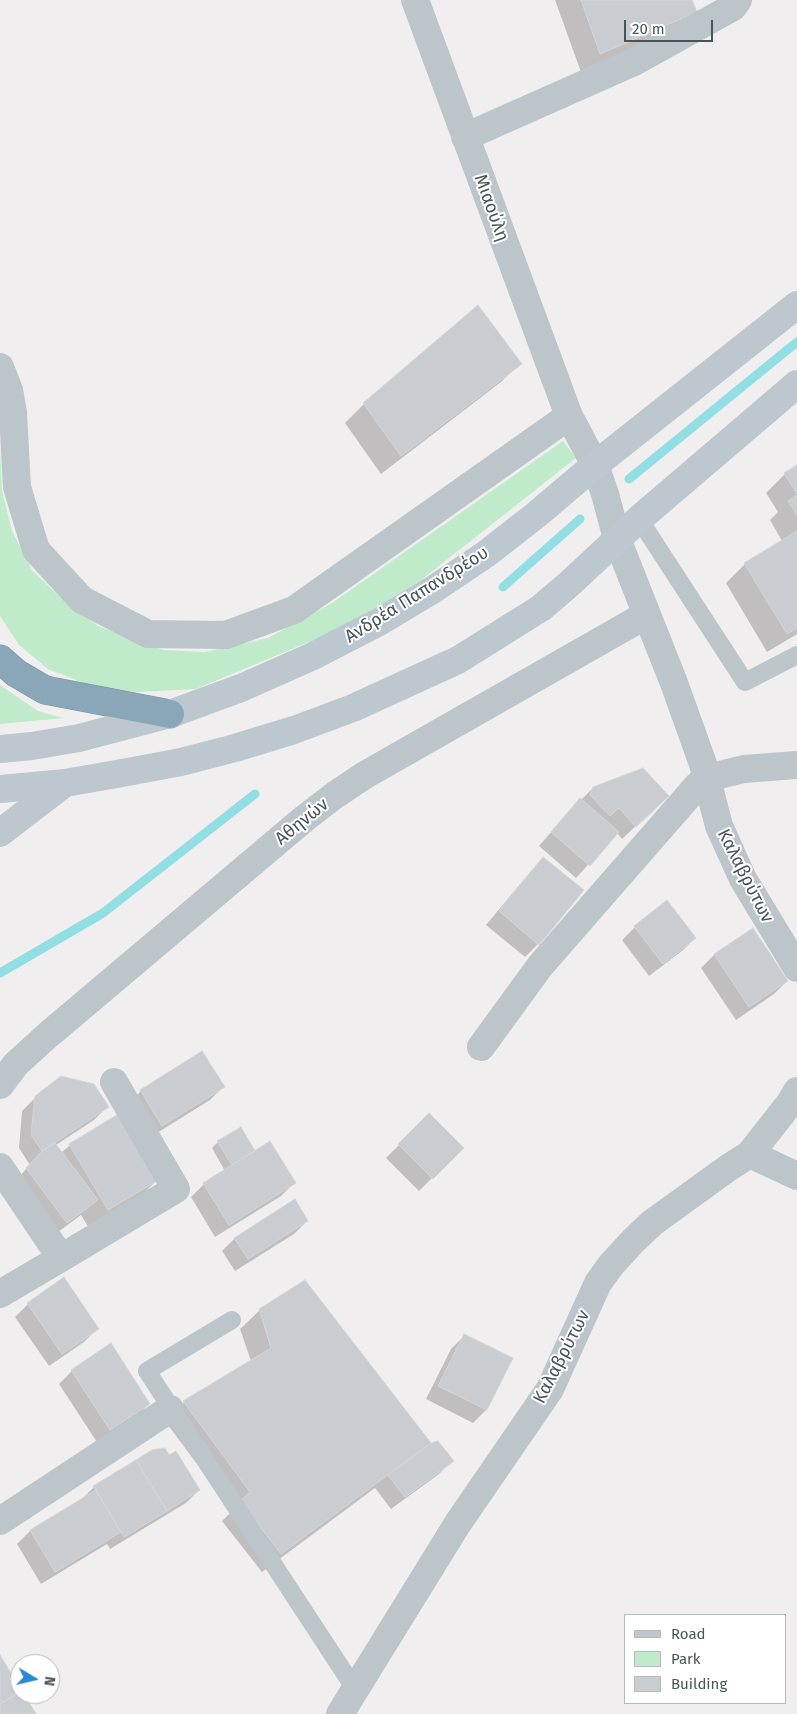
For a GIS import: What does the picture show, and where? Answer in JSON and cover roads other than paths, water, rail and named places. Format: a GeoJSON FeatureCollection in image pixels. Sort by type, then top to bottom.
{"type":"FeatureCollection","features":[{"type":"Feature","properties":{"kind":"highway"},"geometry":{"type":"LineString","coordinates":[[0,659],[16,674],[45,690],[170,714]]}},
{"type":"Feature","properties":{"kind":"main road","name":"Ανδρέα Παπανδρέου"},"geometry":{"type":"LineString","coordinates":[[0,749],[80,738],[170,714],[241,688],[311,657],[379,622],[434,589],[486,554],[536,516],[594,465],[797,305]]}},
{"type":"Feature","properties":{"kind":"main road"},"geometry":{"type":"LineString","coordinates":[[0,789],[65,783],[171,764],[226,750],[294,730],[353,708],[458,660],[541,608],[617,538],[797,384]]}},
{"type":"Feature","properties":{"kind":"main road"},"geometry":{"type":"LineString","coordinates":[[0,833],[65,783]]}},
{"type":"Feature","properties":{"kind":"street","name":"Μιαούλη"},"geometry":{"type":"LineString","coordinates":[[415,0],[569,416],[594,465],[605,494],[617,538],[646,615]]}},
{"type":"Feature","properties":{"kind":"street"},"geometry":{"type":"LineString","coordinates":[[465,137],[634,62],[733,7],[738,0]]}},
{"type":"Feature","properties":{"kind":"street"},"geometry":{"type":"LineString","coordinates":[[0,367],[9,390],[13,413],[17,487],[36,550],[82,600],[148,634],[226,635],[294,610],[569,416]]}},
{"type":"Feature","properties":{"kind":"street","name":"Καλαβρύτων"},"geometry":{"type":"LineString","coordinates":[[646,615],[674,683],[707,778],[719,826],[743,879],[797,968]]}},
{"type":"Feature","properties":{"kind":"street","name":"Αθηνών"},"geometry":{"type":"LineString","coordinates":[[0,1085],[16,1064],[48,1035],[335,795],[365,775],[646,615]]}},
{"type":"Feature","properties":{"kind":"street"},"geometry":{"type":"LineString","coordinates":[[481,1047],[540,966],[698,785],[707,778],[744,769],[797,765]]}},
{"type":"Feature","properties":{"kind":"street"},"geometry":{"type":"LineString","coordinates":[[0,1294],[176,1189],[114,1082]]}},
{"type":"Feature","properties":{"kind":"street","name":"Καλαβρύτων"},"geometry":{"type":"LineString","coordinates":[[340,1714],[458,1523],[550,1389],[598,1283],[611,1265],[632,1241],[660,1217],[750,1154],[790,1103],[797,1091]]}},
{"type":"Feature","properties":{"kind":"street"},"geometry":{"type":"LineString","coordinates":[[750,1154],[797,1176]]}},
{"type":"Feature","properties":{"kind":"street"},"geometry":{"type":"LineString","coordinates":[[0,1167],[61,1258]]}},
{"type":"Feature","properties":{"kind":"street"},"geometry":{"type":"LineString","coordinates":[[0,1521],[170,1409]]}},
{"type":"Feature","properties":{"kind":"lane"},"geometry":{"type":"LineString","coordinates":[[639,519],[746,682],[797,654]]}},
{"type":"Feature","properties":{"kind":"lane"},"geometry":{"type":"LineString","coordinates":[[232,1320],[146,1371],[355,1689]]}},
{"type":"Feature","properties":{"kind":"waterway"},"geometry":{"type":"LineString","coordinates":[[629,479],[797,342]]}},
{"type":"Feature","properties":{"kind":"waterway"},"geometry":{"type":"LineString","coordinates":[[503,587],[580,519]]}},
{"type":"Feature","properties":{"kind":"waterway"},"geometry":{"type":"LineString","coordinates":[[0,973],[103,913],[255,794]]}}]}
